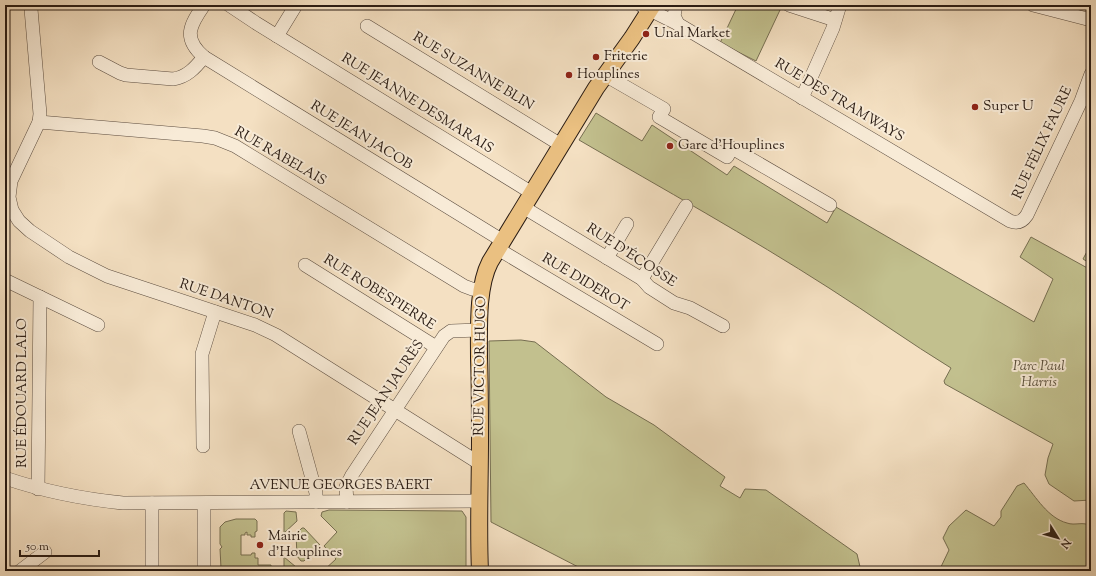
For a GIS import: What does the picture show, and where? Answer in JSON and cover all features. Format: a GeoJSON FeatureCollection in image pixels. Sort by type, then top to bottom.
{"type":"FeatureCollection","features":[{"type":"Feature","properties":{"kind":"main road","name":"RUE VICTOR HUGO"},"geometry":{"type":"LineString","coordinates":[[480,571],[479,330],[481,290],[487,268],[561,145],[619,55],[629,28],[647,6]]}},
{"type":"Feature","properties":{"kind":"street"},"geometry":{"type":"LineString","coordinates":[[98,62],[126,75],[173,79],[187,75],[204,57],[194,48],[190,34],[192,25],[204,5]]}},
{"type":"Feature","properties":{"kind":"street","name":"RUE JEANNE DESMARAIS"},"geometry":{"type":"LineString","coordinates":[[229,5],[532,193]]}},
{"type":"Feature","properties":{"kind":"street"},"geometry":{"type":"LineString","coordinates":[[282,39],[296,5]]}},
{"type":"Feature","properties":{"kind":"street"},"geometry":{"type":"LineString","coordinates":[[676,5],[674,16],[678,24]]}},
{"type":"Feature","properties":{"kind":"street"},"geometry":{"type":"LineString","coordinates":[[788,5],[835,20]]}},
{"type":"Feature","properties":{"kind":"street"},"geometry":{"type":"LineString","coordinates":[[802,98],[833,28],[840,5]]}},
{"type":"Feature","properties":{"kind":"street"},"geometry":{"type":"LineString","coordinates":[[1032,5],[1091,20]]}},
{"type":"Feature","properties":{"kind":"street","name":"RUE DES TRAMWAYS"},"geometry":{"type":"LineString","coordinates":[[647,6],[1010,221],[1019,222]]}},
{"type":"Feature","properties":{"kind":"street"},"geometry":{"type":"LineString","coordinates":[[31,9],[40,108],[39,122]]}},
{"type":"Feature","properties":{"kind":"street","name":"RUE SUZANNE BLIN"},"geometry":{"type":"LineString","coordinates":[[367,26],[561,145]]}},
{"type":"Feature","properties":{"kind":"street","name":"RUE JEAN JACOB"},"geometry":{"type":"LineString","coordinates":[[204,57],[500,245]]}},
{"type":"Feature","properties":{"kind":"street","name":"RUE FÉLIX FAURE"},"geometry":{"type":"LineString","coordinates":[[1019,222],[1028,214],[1081,101],[1091,74]]}},
{"type":"Feature","properties":{"kind":"street"},"geometry":{"type":"LineString","coordinates":[[605,75],[664,109],[659,117],[720,153],[727,157],[732,148],[830,205]]}},
{"type":"Feature","properties":{"kind":"street","name":"RUE DANTON"},"geometry":{"type":"LineString","coordinates":[[39,122],[11,181],[9,197],[12,210],[24,226],[69,257],[107,276],[255,325],[276,335],[479,463]]}},
{"type":"Feature","properties":{"kind":"street","name":"RUE RABELAIS"},"geometry":{"type":"LineString","coordinates":[[39,122],[203,136],[223,141],[235,146],[464,286],[481,290]]}},
{"type":"Feature","properties":{"kind":"street"},"geometry":{"type":"LineString","coordinates":[[642,280],[686,206]]}},
{"type":"Feature","properties":{"kind":"street","name":"RUE D'ÉCOSSE"},"geometry":{"type":"LineString","coordinates":[[523,207],[642,280],[649,287],[674,303],[690,308],[723,326]]}},
{"type":"Feature","properties":{"kind":"street"},"geometry":{"type":"LineString","coordinates":[[607,258],[627,224]]}},
{"type":"Feature","properties":{"kind":"street","name":"RUE DIDEROT"},"geometry":{"type":"LineString","coordinates":[[500,245],[656,344]]}},
{"type":"Feature","properties":{"kind":"street","name":"RUE ROBESPIERRE"},"geometry":{"type":"LineString","coordinates":[[305,265],[436,347]]}},
{"type":"Feature","properties":{"kind":"street"},"geometry":{"type":"LineString","coordinates":[[5,280],[98,325]]}},
{"type":"Feature","properties":{"kind":"street","name":"RUE ÉDOUARD LALO"},"geometry":{"type":"LineString","coordinates":[[38,488],[40,297]]}},
{"type":"Feature","properties":{"kind":"street"},"geometry":{"type":"LineString","coordinates":[[203,446],[202,354],[215,312]]}},
{"type":"Feature","properties":{"kind":"street","name":"RUE JEAN JAURÈS"},"geometry":{"type":"LineString","coordinates":[[347,502],[346,487],[349,481],[444,336],[451,331],[479,330]]}},
{"type":"Feature","properties":{"kind":"street"},"geometry":{"type":"LineString","coordinates":[[299,431],[316,493],[316,502]]}},
{"type":"Feature","properties":{"kind":"street","name":"AVENUE GEORGES BAERT"},"geometry":{"type":"LineString","coordinates":[[5,478],[38,488],[97,500],[152,503],[479,501]]}},
{"type":"Feature","properties":{"kind":"street"},"geometry":{"type":"LineString","coordinates":[[204,502],[204,571]]}},
{"type":"Feature","properties":{"kind":"street"},"geometry":{"type":"LineString","coordinates":[[152,503],[152,571]]}},
{"type":"Feature","properties":{"kind":"street"},"geometry":{"type":"LineString","coordinates":[[20,571],[45,552]]}},
{"type":"Feature","properties":{"kind":"green space"},"geometry":{"type":"Polygon","coordinates":[[[738,5],[767,5],[780,10],[756,61],[720,43],[738,5]]]}},
{"type":"Feature","properties":{"kind":"green space","name":"Parc Paul Harris"},"geometry":{"type":"Polygon","coordinates":[[[596,113],[642,141],[652,125],[727,175],[734,166],[827,223],[836,207],[1034,322],[1053,279],[1020,257],[1031,237],[1091,270],[1091,500],[1074,501],[1049,484],[1045,475],[1048,458],[1053,444],[945,384],[944,381],[951,368],[844,298],[736,231],[579,140],[596,113]]]}},
{"type":"Feature","properties":{"kind":"green space"},"geometry":{"type":"Polygon","coordinates":[[[1091,244],[1091,264],[1083,259],[1091,244]]]}},
{"type":"Feature","properties":{"kind":"green space"},"geometry":{"type":"Polygon","coordinates":[[[521,340],[535,342],[606,397],[654,425],[725,477],[720,486],[740,498],[745,489],[766,490],[857,554],[861,571],[586,571],[491,522],[489,341],[521,340]]]}},
{"type":"Feature","properties":{"kind":"green space"},"geometry":{"type":"Polygon","coordinates":[[[1024,483],[1054,517],[1070,524],[1085,524],[1091,526],[1091,571],[939,571],[949,550],[943,538],[949,526],[966,510],[994,526],[1001,517],[1001,511],[1017,486],[1024,483]]]}},
{"type":"Feature","properties":{"kind":"green space"},"geometry":{"type":"Polygon","coordinates":[[[329,510],[462,511],[466,517],[466,571],[323,571],[336,559],[324,546],[337,532],[321,516],[322,512],[329,510]]]}},
{"type":"Feature","properties":{"kind":"green space"},"geometry":{"type":"Polygon","coordinates":[[[286,511],[296,512],[297,521],[284,533],[284,513],[286,511]]]}},
{"type":"Feature","properties":{"kind":"green space"},"geometry":{"type":"Polygon","coordinates":[[[236,519],[255,519],[257,521],[257,531],[255,532],[255,537],[247,535],[247,532],[245,535],[241,535],[241,555],[251,555],[252,553],[255,553],[255,558],[258,558],[258,565],[271,565],[271,571],[224,571],[221,568],[220,549],[222,547],[220,544],[220,527],[225,522],[236,519]]]}},
{"type":"Feature","properties":{"kind":"green space"},"geometry":{"type":"Polygon","coordinates":[[[304,528],[320,545],[304,561],[301,561],[297,556],[296,534],[304,528]]]}},
{"type":"Feature","properties":{"kind":"green space"},"geometry":{"type":"Polygon","coordinates":[[[284,557],[296,567],[298,571],[284,571],[284,557]]]}},
{"type":"Feature","properties":{"kind":"place","name":"Unal Market"},"geometry":{"type":"Point","coordinates":[646,34]}},
{"type":"Feature","properties":{"kind":"place","name":"Friterie"},"geometry":{"type":"Point","coordinates":[596,57]}},
{"type":"Feature","properties":{"kind":"place","name":"Houplines"},"geometry":{"type":"Point","coordinates":[569,75]}},
{"type":"Feature","properties":{"kind":"place","name":"Super U"},"geometry":{"type":"Point","coordinates":[975,107]}},
{"type":"Feature","properties":{"kind":"place","name":"Gare d'Houplines"},"geometry":{"type":"Point","coordinates":[670,146]}},
{"type":"Feature","properties":{"kind":"place","name":"Mairie d'Houplines"},"geometry":{"type":"Point","coordinates":[260,545]}}]}
